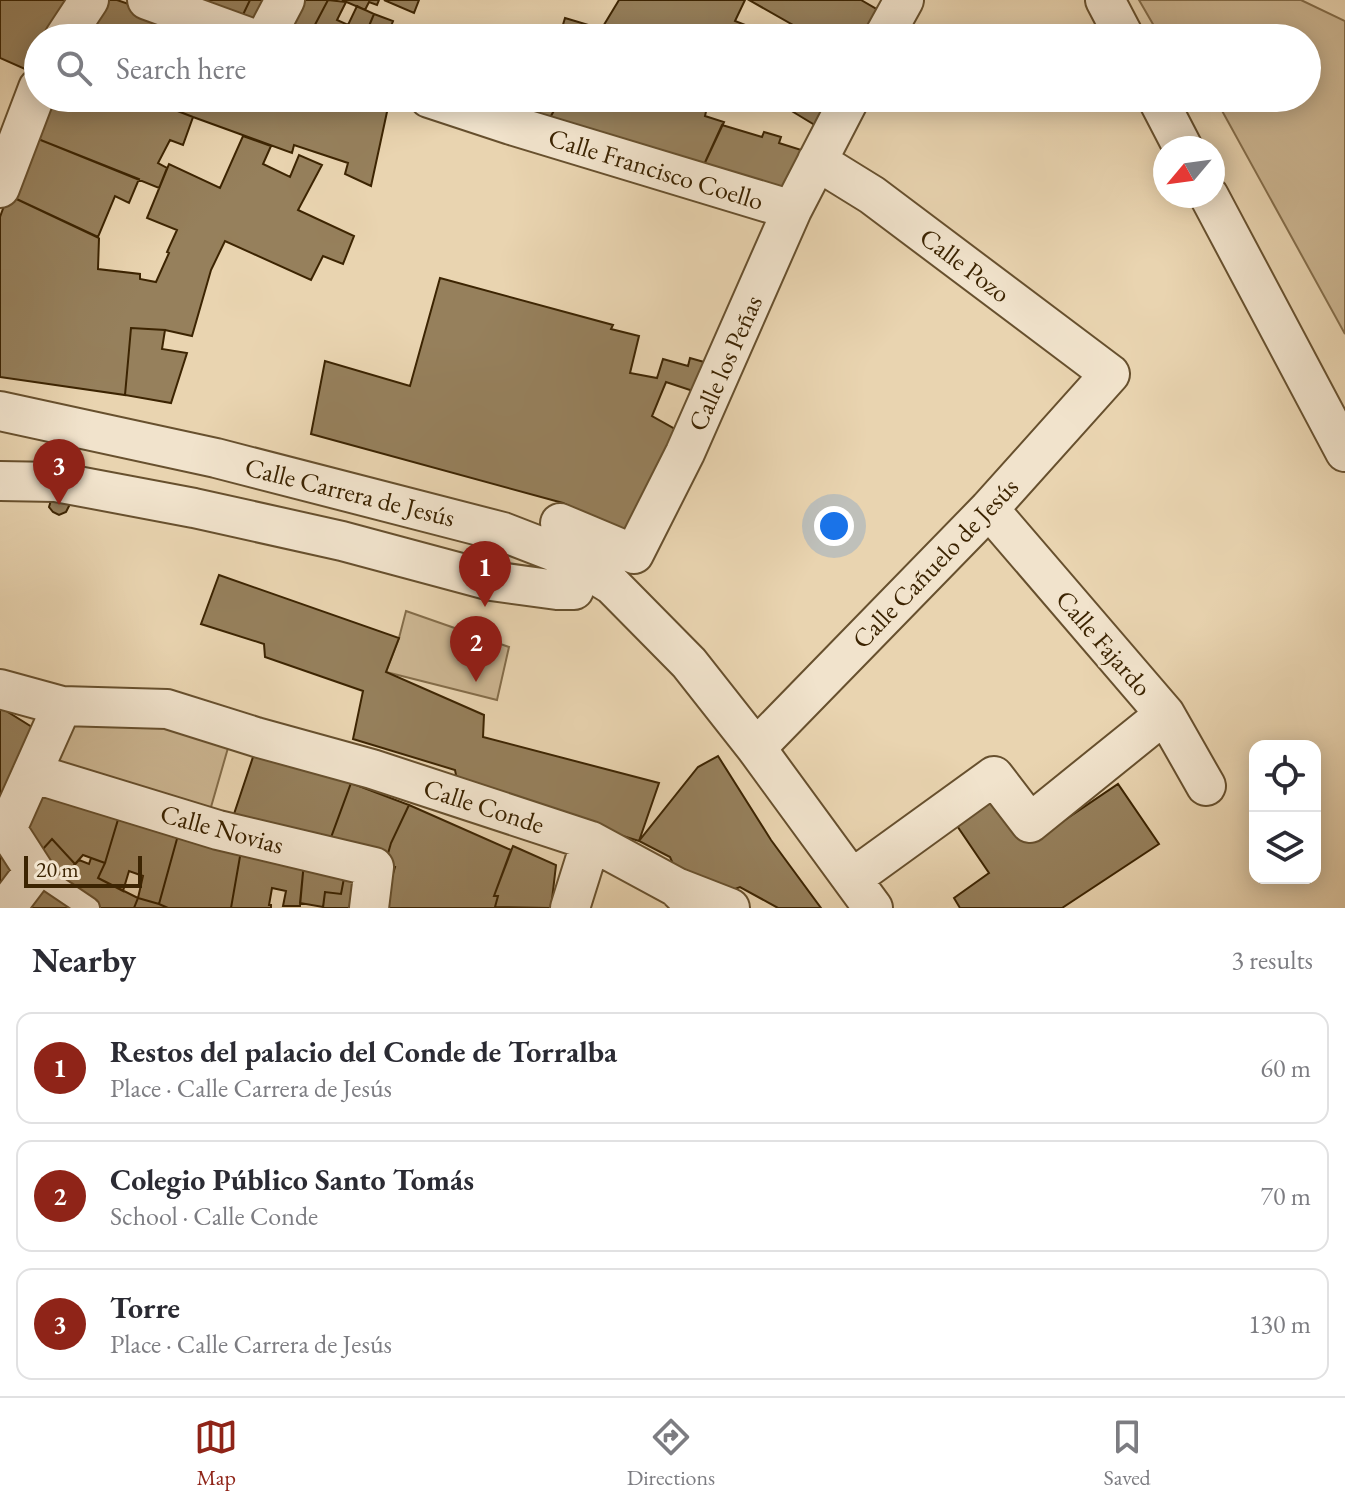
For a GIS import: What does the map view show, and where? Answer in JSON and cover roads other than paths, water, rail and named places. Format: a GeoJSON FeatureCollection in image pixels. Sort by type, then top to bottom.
{"type":"FeatureCollection","features":[{"type":"Feature","properties":{"kind":"street"},"geometry":{"type":"LineString","coordinates":[[73,24],[89,0]]}},
{"type":"Feature","properties":{"kind":"street"},"geometry":{"type":"LineString","coordinates":[[147,0],[213,24]]}},
{"type":"Feature","properties":{"kind":"street"},"geometry":{"type":"LineString","coordinates":[[272,24],[285,0]]}},
{"type":"Feature","properties":{"kind":"street"},"geometry":{"type":"LineString","coordinates":[[891,24],[904,0]]}},
{"type":"Feature","properties":{"kind":"street"},"geometry":{"type":"LineString","coordinates":[[1105,0],[1118,24]]}},
{"type":"Feature","properties":{"kind":"street"},"geometry":{"type":"LineString","coordinates":[[0,188],[29,112]]}},
{"type":"Feature","properties":{"kind":"street","name":"Calle Francisco Coello"},"geometry":{"type":"LineString","coordinates":[[471,112],[792,210]]}},
{"type":"Feature","properties":{"kind":"street","name":"Calle los Peñas"},"geometry":{"type":"LineString","coordinates":[[560,523],[634,554],[685,453],[792,210],[843,112]]}},
{"type":"Feature","properties":{"kind":"street"},"geometry":{"type":"LineString","coordinates":[[1164,112],[1177,136]]}},
{"type":"Feature","properties":{"kind":"street","name":"Calle Pozo"},"geometry":{"type":"LineString","coordinates":[[817,161],[872,195],[1110,374]]}},
{"type":"Feature","properties":{"kind":"street"},"geometry":{"type":"LineString","coordinates":[[1215,208],[1345,452]]}},
{"type":"Feature","properties":{"kind":"street","name":"Calle Cañuelo de Jesús"},"geometry":{"type":"LineString","coordinates":[[756,748],[989,509],[1110,374]]}},
{"type":"Feature","properties":{"kind":"street","name":"Calle Carrera de Jesús"},"geometry":{"type":"LineString","coordinates":[[0,411],[216,458],[503,532],[565,556],[612,585],[689,663],[863,893]]}},
{"type":"Feature","properties":{"kind":"street"},"geometry":{"type":"LineString","coordinates":[[0,481],[56,482],[179,505],[342,541],[491,581],[574,590]]}},
{"type":"Feature","properties":{"kind":"street","name":"Calle Fajardo"},"geometry":{"type":"LineString","coordinates":[[989,509],[1165,714],[1206,786]]}},
{"type":"Feature","properties":{"kind":"street","name":"Calle Conde"},"geometry":{"type":"LineString","coordinates":[[0,689],[62,706],[167,709],[372,769],[591,841],[687,898],[730,908]]}},
{"type":"Feature","properties":{"kind":"street"},"geometry":{"type":"LineString","coordinates":[[6,908],[34,871],[7,829],[62,706]]}},
{"type":"Feature","properties":{"kind":"street"},"geometry":{"type":"LineString","coordinates":[[863,893],[994,776],[1030,823],[1165,714]]}},
{"type":"Feature","properties":{"kind":"street","name":"Calle Novias"},"geometry":{"type":"LineString","coordinates":[[32,773],[218,830],[374,867],[369,908]]}},
{"type":"Feature","properties":{"kind":"street"},"geometry":{"type":"LineString","coordinates":[[570,908],[591,841]]}},
{"type":"Feature","properties":{"kind":"lane"},"geometry":{"type":"LineString","coordinates":[[34,871],[89,908]]}},
{"type":"Feature","properties":{"kind":"place","name":"Torre"},"geometry":{"type":"Point","coordinates":[59,505]}},
{"type":"Feature","properties":{"kind":"place","name":"Restos del palacio del Conde de Torralba"},"geometry":{"type":"Point","coordinates":[485,607]}},
{"type":"Feature","properties":{"kind":"place","name":"Colegio Público Santo Tomás"},"geometry":{"type":"Point","coordinates":[476,682]}}]}
